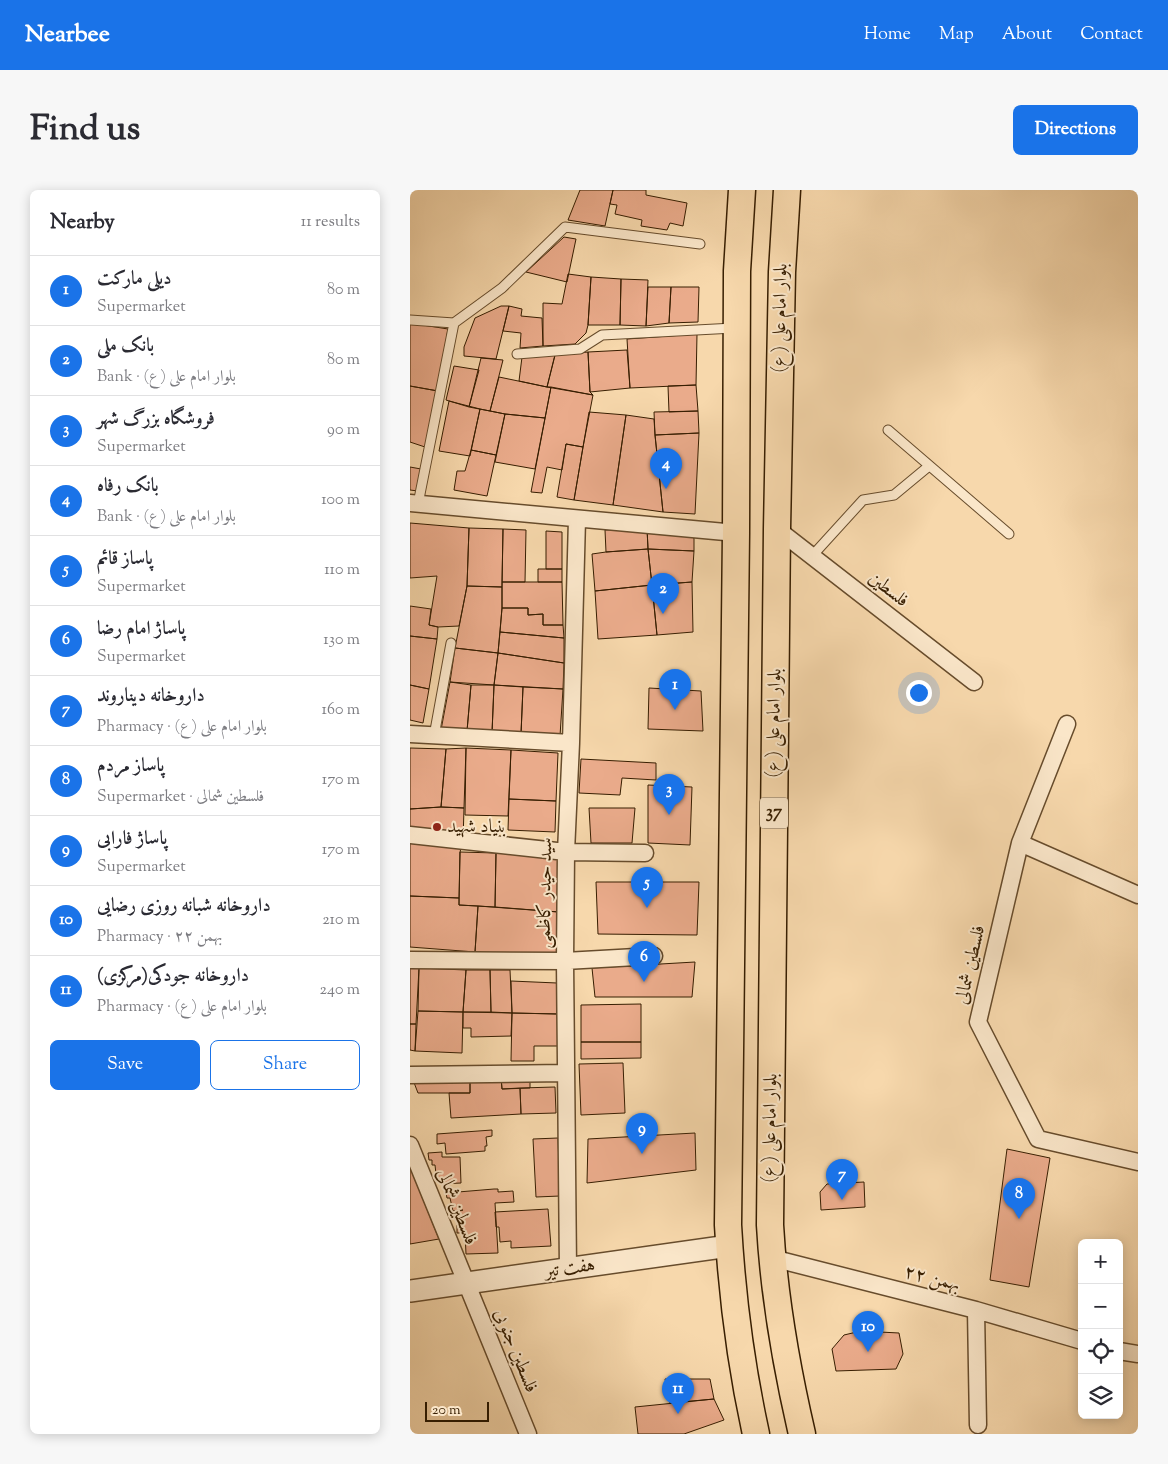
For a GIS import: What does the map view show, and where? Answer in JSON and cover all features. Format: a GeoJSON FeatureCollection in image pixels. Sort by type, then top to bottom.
{"type":"FeatureCollection","features":[{"type":"Feature","properties":{"kind":"main road","name":"37"},"geometry":{"type":"LineString","coordinates":[[742,190],[737,271],[728,1225],[736,1322],[756,1434]]}},
{"type":"Feature","properties":{"kind":"main road","name":"بلوار امام علی ( ع)"},"geometry":{"type":"LineString","coordinates":[[787,190],[782,272],[777,529],[770,1205],[772,1258],[778,1316],[802,1434]]}},
{"type":"Feature","properties":{"kind":"street"},"geometry":{"type":"LineString","coordinates":[[414,504],[736,533]]}},
{"type":"Feature","properties":{"kind":"street","name":"سید حیدر کاظمی"},"geometry":{"type":"LineString","coordinates":[[568,1269],[565,960],[566,852],[576,518]]}},
{"type":"Feature","properties":{"kind":"street","name":"فلسطین"},"geometry":{"type":"LineString","coordinates":[[777,529],[974,682]]}},
{"type":"Feature","properties":{"kind":"street","name":"فلسطین شمالی"},"geometry":{"type":"LineString","coordinates":[[1067,724],[1020,843],[978,1022],[1038,1139],[1138,1162]]}},
{"type":"Feature","properties":{"kind":"street"},"geometry":{"type":"LineString","coordinates":[[410,734],[570,743]]}},
{"type":"Feature","properties":{"kind":"street"},"geometry":{"type":"LineString","coordinates":[[410,835],[566,852],[645,853]]}},
{"type":"Feature","properties":{"kind":"street"},"geometry":{"type":"LineString","coordinates":[[1020,843],[1138,895]]}},
{"type":"Feature","properties":{"kind":"street"},"geometry":{"type":"LineString","coordinates":[[410,960],[565,960],[654,956]]}},
{"type":"Feature","properties":{"kind":"street"},"geometry":{"type":"LineString","coordinates":[[410,1075],[566,1073]]}},
{"type":"Feature","properties":{"kind":"street","name":"فلسطین شمالی"},"geometry":{"type":"LineString","coordinates":[[410,1145],[466,1283]]}},
{"type":"Feature","properties":{"kind":"street","name":"هفت تیر"},"geometry":{"type":"LineString","coordinates":[[410,1291],[729,1246]]}},
{"type":"Feature","properties":{"kind":"street","name":"۲۲ بهمن"},"geometry":{"type":"LineString","coordinates":[[772,1258],[976,1310],[1078,1340]]}},
{"type":"Feature","properties":{"kind":"street","name":"فلسطین جنوبی"},"geometry":{"type":"LineString","coordinates":[[466,1283],[528,1434]]}},
{"type":"Feature","properties":{"kind":"street"},"geometry":{"type":"LineString","coordinates":[[976,1310],[978,1425]]}},
{"type":"Feature","properties":{"kind":"street"},"geometry":{"type":"LineString","coordinates":[[1123,1352],[1138,1354]]}},
{"type":"Feature","properties":{"kind":"lane"},"geometry":{"type":"LineString","coordinates":[[414,504],[454,324],[502,288],[565,227],[700,244]]}},
{"type":"Feature","properties":{"kind":"lane"},"geometry":{"type":"LineString","coordinates":[[410,320],[454,324]]}},
{"type":"Feature","properties":{"kind":"lane"},"geometry":{"type":"LineString","coordinates":[[518,354],[580,349],[602,335],[737,328]]}},
{"type":"Feature","properties":{"kind":"lane"},"geometry":{"type":"LineString","coordinates":[[888,430],[1009,534]]}},
{"type":"Feature","properties":{"kind":"lane"},"geometry":{"type":"LineString","coordinates":[[812,556],[863,500],[894,495],[929,466]]}},
{"type":"Feature","properties":{"kind":"lane"},"geometry":{"type":"LineString","coordinates":[[434,736],[451,643]]}},
{"type":"Feature","properties":{"kind":"building"},"geometry":{"type":"Polygon","coordinates":[[[580,190],[613,190],[605,226],[568,220],[580,190]]]}},
{"type":"Feature","properties":{"kind":"building"},"geometry":{"type":"Polygon","coordinates":[[[613,190],[646,190],[646,195],[687,203],[683,226],[670,223],[667,230],[641,226],[642,220],[615,214],[617,205],[610,204],[613,190]]]}},
{"type":"Feature","properties":{"kind":"building"},"geometry":{"type":"Polygon","coordinates":[[[564,237],[576,239],[567,282],[526,272],[564,237]]]}},
{"type":"Feature","properties":{"kind":"building"},"geometry":{"type":"Polygon","coordinates":[[[568,274],[591,277],[586,333],[575,344],[543,346],[543,303],[562,304],[568,274]]]}},
{"type":"Feature","properties":{"kind":"building"},"geometry":{"type":"Polygon","coordinates":[[[591,277],[621,279],[620,325],[588,325],[591,277]]]}},
{"type":"Feature","properties":{"kind":"building"},"geometry":{"type":"Polygon","coordinates":[[[621,279],[648,280],[646,326],[620,325],[621,279]]]}},
{"type":"Feature","properties":{"kind":"building"},"geometry":{"type":"Polygon","coordinates":[[[648,287],[671,287],[669,323],[646,326],[648,287]]]}},
{"type":"Feature","properties":{"kind":"building"},"geometry":{"type":"Polygon","coordinates":[[[671,287],[699,287],[698,322],[669,323],[671,287]]]}},
{"type":"Feature","properties":{"kind":"building"},"geometry":{"type":"Polygon","coordinates":[[[501,306],[509,306],[496,359],[464,356],[464,347],[475,318],[501,306]]]}},
{"type":"Feature","properties":{"kind":"building"},"geometry":{"type":"Polygon","coordinates":[[[509,306],[522,309],[521,316],[542,318],[543,346],[520,348],[521,333],[503,331],[509,306]]]}},
{"type":"Feature","properties":{"kind":"building"},"geometry":{"type":"Polygon","coordinates":[[[410,323],[448,329],[438,391],[410,386],[410,323]]]}},
{"type":"Feature","properties":{"kind":"building"},"geometry":{"type":"Polygon","coordinates":[[[697,334],[696,385],[630,388],[627,339],[697,334]]]}},
{"type":"Feature","properties":{"kind":"building"},"geometry":{"type":"Polygon","coordinates":[[[627,350],[630,388],[590,392],[588,352],[627,350]]]}},
{"type":"Feature","properties":{"kind":"building"},"geometry":{"type":"Polygon","coordinates":[[[588,352],[590,392],[593,395],[547,387],[555,355],[588,352]]]}},
{"type":"Feature","properties":{"kind":"building"},"geometry":{"type":"Polygon","coordinates":[[[555,355],[547,387],[519,381],[522,357],[555,355]]]}},
{"type":"Feature","properties":{"kind":"building"},"geometry":{"type":"Polygon","coordinates":[[[481,358],[503,360],[490,411],[469,407],[481,358]]]}},
{"type":"Feature","properties":{"kind":"building"},"geometry":{"type":"Polygon","coordinates":[[[454,366],[479,370],[469,407],[446,400],[454,366]]]}},
{"type":"Feature","properties":{"kind":"building"},"geometry":{"type":"Polygon","coordinates":[[[499,377],[551,387],[545,418],[490,411],[499,377]]]}},
{"type":"Feature","properties":{"kind":"building"},"geometry":{"type":"Polygon","coordinates":[[[696,385],[698,411],[669,412],[668,386],[696,385]]]}},
{"type":"Feature","properties":{"kind":"building"},"geometry":{"type":"Polygon","coordinates":[[[410,386],[438,391],[425,447],[410,442],[410,386]]]}},
{"type":"Feature","properties":{"kind":"building"},"geometry":{"type":"Polygon","coordinates":[[[551,387],[593,395],[583,447],[566,444],[562,470],[547,467],[542,493],[531,492],[551,387]]]}},
{"type":"Feature","properties":{"kind":"building"},"geometry":{"type":"Polygon","coordinates":[[[449,401],[480,409],[470,456],[439,451],[449,401]]]}},
{"type":"Feature","properties":{"kind":"building"},"geometry":{"type":"Polygon","coordinates":[[[480,409],[505,414],[496,455],[471,450],[480,409]]]}},
{"type":"Feature","properties":{"kind":"building"},"geometry":{"type":"Polygon","coordinates":[[[698,411],[699,433],[655,435],[654,412],[698,411]]]}},
{"type":"Feature","properties":{"kind":"building"},"geometry":{"type":"Polygon","coordinates":[[[589,412],[626,415],[613,505],[574,500],[589,412]]]}},
{"type":"Feature","properties":{"kind":"building"},"geometry":{"type":"Polygon","coordinates":[[[505,414],[545,418],[535,469],[495,462],[505,414]]]}},
{"type":"Feature","properties":{"kind":"building"},"geometry":{"type":"Polygon","coordinates":[[[626,415],[654,419],[663,512],[613,505],[626,415]]]}},
{"type":"Feature","properties":{"kind":"building"},"geometry":{"type":"Polygon","coordinates":[[[699,433],[695,514],[663,512],[655,435],[699,433]]]}},
{"type":"Feature","properties":{"kind":"building"},"geometry":{"type":"Polygon","coordinates":[[[566,444],[583,447],[574,500],[557,497],[566,444]]]}},
{"type":"Feature","properties":{"kind":"building"},"geometry":{"type":"Polygon","coordinates":[[[471,450],[496,455],[487,496],[454,490],[457,471],[465,471],[471,450]]]}},
{"type":"Feature","properties":{"kind":"building"},"geometry":{"type":"Polygon","coordinates":[[[410,467],[421,469],[418,491],[410,490],[410,467]]]}},
{"type":"Feature","properties":{"kind":"building"},"geometry":{"type":"Polygon","coordinates":[[[410,523],[469,528],[467,586],[459,626],[438,627],[429,625],[437,576],[410,578],[410,523]]]}},
{"type":"Feature","properties":{"kind":"building"},"geometry":{"type":"Polygon","coordinates":[[[469,528],[503,529],[502,587],[467,586],[469,528]]]}},
{"type":"Feature","properties":{"kind":"building"},"geometry":{"type":"Polygon","coordinates":[[[647,528],[648,549],[606,552],[605,530],[647,528]]]}},
{"type":"Feature","properties":{"kind":"building"},"geometry":{"type":"Polygon","coordinates":[[[647,528],[678,531],[694,538],[694,551],[648,549],[647,528]]]}},
{"type":"Feature","properties":{"kind":"building"},"geometry":{"type":"Polygon","coordinates":[[[503,529],[526,530],[525,582],[502,582],[503,529]]]}},
{"type":"Feature","properties":{"kind":"building"},"geometry":{"type":"Polygon","coordinates":[[[546,531],[562,532],[562,569],[546,569],[546,531]]]}},
{"type":"Feature","properties":{"kind":"building"},"geometry":{"type":"Polygon","coordinates":[[[648,549],[652,585],[595,591],[592,554],[648,549]]]}},
{"type":"Feature","properties":{"kind":"building"},"geometry":{"type":"Polygon","coordinates":[[[648,549],[694,551],[692,582],[652,585],[648,549]]]}},
{"type":"Feature","properties":{"kind":"building"},"geometry":{"type":"Polygon","coordinates":[[[538,569],[562,569],[562,582],[538,582],[538,569]]]}},
{"type":"Feature","properties":{"kind":"building"},"geometry":{"type":"Polygon","coordinates":[[[502,582],[562,582],[563,625],[543,625],[543,614],[528,615],[528,608],[502,608],[502,582]]]}},
{"type":"Feature","properties":{"kind":"building"},"geometry":{"type":"Polygon","coordinates":[[[692,582],[693,632],[657,635],[652,585],[692,582]]]}},
{"type":"Feature","properties":{"kind":"building"},"geometry":{"type":"Polygon","coordinates":[[[652,585],[657,635],[598,639],[595,591],[652,585]]]}},
{"type":"Feature","properties":{"kind":"building"},"geometry":{"type":"Polygon","coordinates":[[[467,586],[502,587],[498,653],[455,648],[467,586]]]}},
{"type":"Feature","properties":{"kind":"building"},"geometry":{"type":"Polygon","coordinates":[[[410,606],[431,609],[429,625],[438,627],[437,639],[410,636],[410,606]]]}},
{"type":"Feature","properties":{"kind":"building"},"geometry":{"type":"Polygon","coordinates":[[[502,608],[528,608],[528,615],[543,614],[543,625],[563,625],[564,638],[500,632],[502,608]]]}},
{"type":"Feature","properties":{"kind":"building"},"geometry":{"type":"Polygon","coordinates":[[[500,632],[564,638],[564,663],[498,653],[500,632]]]}},
{"type":"Feature","properties":{"kind":"building"},"geometry":{"type":"Polygon","coordinates":[[[410,636],[437,639],[429,689],[410,685],[410,636]]]}},
{"type":"Feature","properties":{"kind":"building"},"geometry":{"type":"Polygon","coordinates":[[[455,648],[498,653],[494,685],[450,682],[455,648]]]}},
{"type":"Feature","properties":{"kind":"building"},"geometry":{"type":"Polygon","coordinates":[[[498,653],[564,663],[563,689],[494,685],[498,653]]]}},
{"type":"Feature","properties":{"kind":"building"},"geometry":{"type":"Polygon","coordinates":[[[450,682],[471,685],[467,731],[441,730],[450,682]]]}},
{"type":"Feature","properties":{"kind":"building"},"geometry":{"type":"Polygon","coordinates":[[[410,685],[429,689],[423,723],[410,720],[410,685]]]}},
{"type":"Feature","properties":{"kind":"building"},"geometry":{"type":"Polygon","coordinates":[[[471,685],[494,685],[492,733],[467,731],[471,685]]]}},
{"type":"Feature","properties":{"kind":"building"},"geometry":{"type":"Polygon","coordinates":[[[494,685],[523,687],[521,734],[492,733],[494,685]]]}},
{"type":"Feature","properties":{"kind":"building"},"geometry":{"type":"Polygon","coordinates":[[[523,687],[563,689],[560,736],[521,734],[523,687]]]}},
{"type":"Feature","properties":{"kind":"building"},"geometry":{"type":"Polygon","coordinates":[[[649,688],[701,691],[703,731],[648,729],[649,688]]]}},
{"type":"Feature","properties":{"kind":"building"},"geometry":{"type":"Polygon","coordinates":[[[410,748],[446,749],[441,807],[410,809],[410,748]]]}},
{"type":"Feature","properties":{"kind":"building"},"geometry":{"type":"Polygon","coordinates":[[[466,748],[464,808],[441,807],[446,749],[466,748]]]}},
{"type":"Feature","properties":{"kind":"building"},"geometry":{"type":"Polygon","coordinates":[[[466,748],[511,750],[508,816],[465,815],[466,748]]]}},
{"type":"Feature","properties":{"kind":"building"},"geometry":{"type":"Polygon","coordinates":[[[511,750],[558,753],[556,801],[509,799],[511,750]]]}},
{"type":"Feature","properties":{"kind":"building"},"geometry":{"type":"Polygon","coordinates":[[[581,759],[656,763],[656,780],[622,778],[620,795],[579,793],[581,759]]]}},
{"type":"Feature","properties":{"kind":"building"},"geometry":{"type":"Polygon","coordinates":[[[648,785],[692,787],[690,845],[648,843],[648,785]]]}},
{"type":"Feature","properties":{"kind":"building"},"geometry":{"type":"Polygon","coordinates":[[[509,799],[556,801],[555,832],[508,830],[509,799]]]}},
{"type":"Feature","properties":{"kind":"building","name":"بنیاد شهید"},"geometry":{"type":"Polygon","coordinates":[[[464,808],[463,841],[410,839],[410,809],[464,808]]]}},
{"type":"Feature","properties":{"kind":"building"},"geometry":{"type":"Polygon","coordinates":[[[589,808],[635,808],[632,843],[591,843],[589,808]]]}},
{"type":"Feature","properties":{"kind":"building"},"geometry":{"type":"Polygon","coordinates":[[[410,839],[463,841],[460,852],[459,898],[410,896],[410,839]]]}},
{"type":"Feature","properties":{"kind":"building"},"geometry":{"type":"Polygon","coordinates":[[[460,852],[496,853],[495,907],[459,905],[460,852]]]}},
{"type":"Feature","properties":{"kind":"building"},"geometry":{"type":"Polygon","coordinates":[[[496,853],[559,857],[559,912],[495,907],[496,853]]]}},
{"type":"Feature","properties":{"kind":"building"},"geometry":{"type":"Polygon","coordinates":[[[596,882],[699,882],[697,935],[598,934],[596,882]]]}},
{"type":"Feature","properties":{"kind":"building"},"geometry":{"type":"Polygon","coordinates":[[[410,896],[459,898],[459,905],[478,906],[475,952],[410,947],[410,896]]]}},
{"type":"Feature","properties":{"kind":"building"},"geometry":{"type":"Polygon","coordinates":[[[478,906],[559,912],[558,956],[475,952],[478,906]]]}},
{"type":"Feature","properties":{"kind":"building"},"geometry":{"type":"Polygon","coordinates":[[[695,962],[692,997],[595,997],[592,968],[695,962]]]}},
{"type":"Feature","properties":{"kind":"building"},"geometry":{"type":"Polygon","coordinates":[[[410,968],[419,968],[416,1024],[410,1024],[410,968]]]}},
{"type":"Feature","properties":{"kind":"building"},"geometry":{"type":"Polygon","coordinates":[[[419,968],[466,970],[463,1012],[418,1011],[419,968]]]}},
{"type":"Feature","properties":{"kind":"building"},"geometry":{"type":"Polygon","coordinates":[[[466,970],[490,970],[491,1012],[463,1012],[466,970]]]}},
{"type":"Feature","properties":{"kind":"building"},"geometry":{"type":"Polygon","coordinates":[[[490,970],[510,970],[512,1013],[491,1012],[490,970]]]}},
{"type":"Feature","properties":{"kind":"building"},"geometry":{"type":"Polygon","coordinates":[[[511,981],[557,983],[558,1014],[512,1013],[511,981]]]}},
{"type":"Feature","properties":{"kind":"building"},"geometry":{"type":"Polygon","coordinates":[[[641,1004],[641,1042],[581,1042],[581,1005],[641,1004]]]}},
{"type":"Feature","properties":{"kind":"building"},"geometry":{"type":"Polygon","coordinates":[[[418,1011],[463,1012],[462,1053],[415,1051],[418,1011]]]}},
{"type":"Feature","properties":{"kind":"building"},"geometry":{"type":"Polygon","coordinates":[[[463,1012],[512,1013],[511,1036],[471,1037],[471,1028],[463,1028],[463,1012]]]}},
{"type":"Feature","properties":{"kind":"building"},"geometry":{"type":"Polygon","coordinates":[[[512,1013],[558,1014],[558,1046],[534,1046],[534,1061],[511,1061],[512,1013]]]}},
{"type":"Feature","properties":{"kind":"building"},"geometry":{"type":"Polygon","coordinates":[[[410,1024],[416,1024],[415,1051],[410,1050],[410,1024]]]}},
{"type":"Feature","properties":{"kind":"building"},"geometry":{"type":"Polygon","coordinates":[[[581,1042],[641,1042],[641,1058],[581,1059],[581,1042]]]}},
{"type":"Feature","properties":{"kind":"building"},"geometry":{"type":"Polygon","coordinates":[[[623,1063],[625,1113],[581,1115],[579,1064],[623,1063]]]}},
{"type":"Feature","properties":{"kind":"building"},"geometry":{"type":"Polygon","coordinates":[[[530,1076],[530,1088],[502,1089],[501,1077],[530,1076]]]}},
{"type":"Feature","properties":{"kind":"building"},"geometry":{"type":"Polygon","coordinates":[[[501,1077],[502,1089],[520,1088],[521,1114],[451,1118],[449,1093],[470,1093],[470,1079],[501,1077]]]}},
{"type":"Feature","properties":{"kind":"building"},"geometry":{"type":"Polygon","coordinates":[[[470,1079],[470,1093],[418,1093],[413,1080],[470,1079]]]}},
{"type":"Feature","properties":{"kind":"building"},"geometry":{"type":"Polygon","coordinates":[[[555,1087],[556,1113],[521,1114],[520,1088],[555,1087]]]}},
{"type":"Feature","properties":{"kind":"building"},"geometry":{"type":"Polygon","coordinates":[[[492,1130],[492,1136],[486,1137],[487,1146],[485,1146],[485,1151],[446,1154],[445,1143],[437,1144],[437,1134],[492,1130]]]}},
{"type":"Feature","properties":{"kind":"building"},"geometry":{"type":"Polygon","coordinates":[[[695,1133],[696,1170],[587,1183],[588,1139],[695,1133]]]}},
{"type":"Feature","properties":{"kind":"building"},"geometry":{"type":"Polygon","coordinates":[[[558,1138],[560,1196],[536,1197],[533,1139],[558,1138]]]}},
{"type":"Feature","properties":{"kind":"building"},"geometry":{"type":"Polygon","coordinates":[[[1007,1149],[1050,1158],[1029,1287],[990,1280],[1007,1149]]]}},
{"type":"Feature","properties":{"kind":"building"},"geometry":{"type":"Polygon","coordinates":[[[442,1152],[442,1157],[460,1157],[461,1183],[440,1184],[435,1165],[432,1165],[432,1160],[429,1160],[428,1153],[442,1152]]]}},
{"type":"Feature","properties":{"kind":"building"},"geometry":{"type":"Polygon","coordinates":[[[410,1167],[439,1239],[410,1244],[410,1167]]]}},
{"type":"Feature","properties":{"kind":"building"},"geometry":{"type":"Polygon","coordinates":[[[864,1182],[865,1207],[821,1210],[820,1192],[827,1184],[864,1182]]]}},
{"type":"Feature","properties":{"kind":"building"},"geometry":{"type":"Polygon","coordinates":[[[498,1189],[498,1192],[513,1191],[514,1202],[495,1203],[498,1253],[466,1254],[465,1233],[457,1233],[457,1225],[464,1225],[464,1220],[459,1221],[459,1211],[463,1210],[453,1211],[450,1198],[447,1198],[446,1193],[498,1189]]]}},
{"type":"Feature","properties":{"kind":"building"},"geometry":{"type":"Polygon","coordinates":[[[548,1209],[551,1246],[511,1248],[511,1241],[500,1242],[495,1212],[548,1209]]]}},
{"type":"Feature","properties":{"kind":"building"},"geometry":{"type":"Polygon","coordinates":[[[861,1331],[899,1333],[903,1354],[896,1369],[836,1371],[832,1349],[844,1335],[861,1331]]]}},
{"type":"Feature","properties":{"kind":"building"},"geometry":{"type":"Polygon","coordinates":[[[665,1379],[710,1379],[714,1399],[670,1403],[665,1379]]]}},
{"type":"Feature","properties":{"kind":"building"},"geometry":{"type":"Polygon","coordinates":[[[714,1399],[724,1420],[684,1434],[638,1434],[635,1407],[714,1399]]]}},
{"type":"Feature","properties":{"kind":"place","name":"بانک رفاه"},"geometry":{"type":"Point","coordinates":[666,489]}},
{"type":"Feature","properties":{"kind":"place","name":"بانک ملی"},"geometry":{"type":"Point","coordinates":[663,614]}},
{"type":"Feature","properties":{"kind":"place","name":"دیلی مارکت"},"geometry":{"type":"Point","coordinates":[675,710]}},
{"type":"Feature","properties":{"kind":"place","name":"فروشگاه بزرگ شهر"},"geometry":{"type":"Point","coordinates":[669,815]}},
{"type":"Feature","properties":{"kind":"place","name":"بنیاد شهید"},"geometry":{"type":"Point","coordinates":[437,827]}},
{"type":"Feature","properties":{"kind":"place","name":"پاساز قائم"},"geometry":{"type":"Point","coordinates":[647,908]}},
{"type":"Feature","properties":{"kind":"place","name":"پاساژ امام رضا"},"geometry":{"type":"Point","coordinates":[644,982]}},
{"type":"Feature","properties":{"kind":"place","name":"پاساژ فارابی"},"geometry":{"type":"Point","coordinates":[642,1154]}},
{"type":"Feature","properties":{"kind":"place","name":"داروخانه دیناروند"},"geometry":{"type":"Point","coordinates":[842,1200]}},
{"type":"Feature","properties":{"kind":"place","name":"پاساز مردم"},"geometry":{"type":"Point","coordinates":[1019,1219]}},
{"type":"Feature","properties":{"kind":"place","name":"داروخانه شبانه روزی رضایی"},"geometry":{"type":"Point","coordinates":[868,1352]}},
{"type":"Feature","properties":{"kind":"place","name":"داروخانه جودکی(مرکزی)"},"geometry":{"type":"Point","coordinates":[678,1414]}}]}
